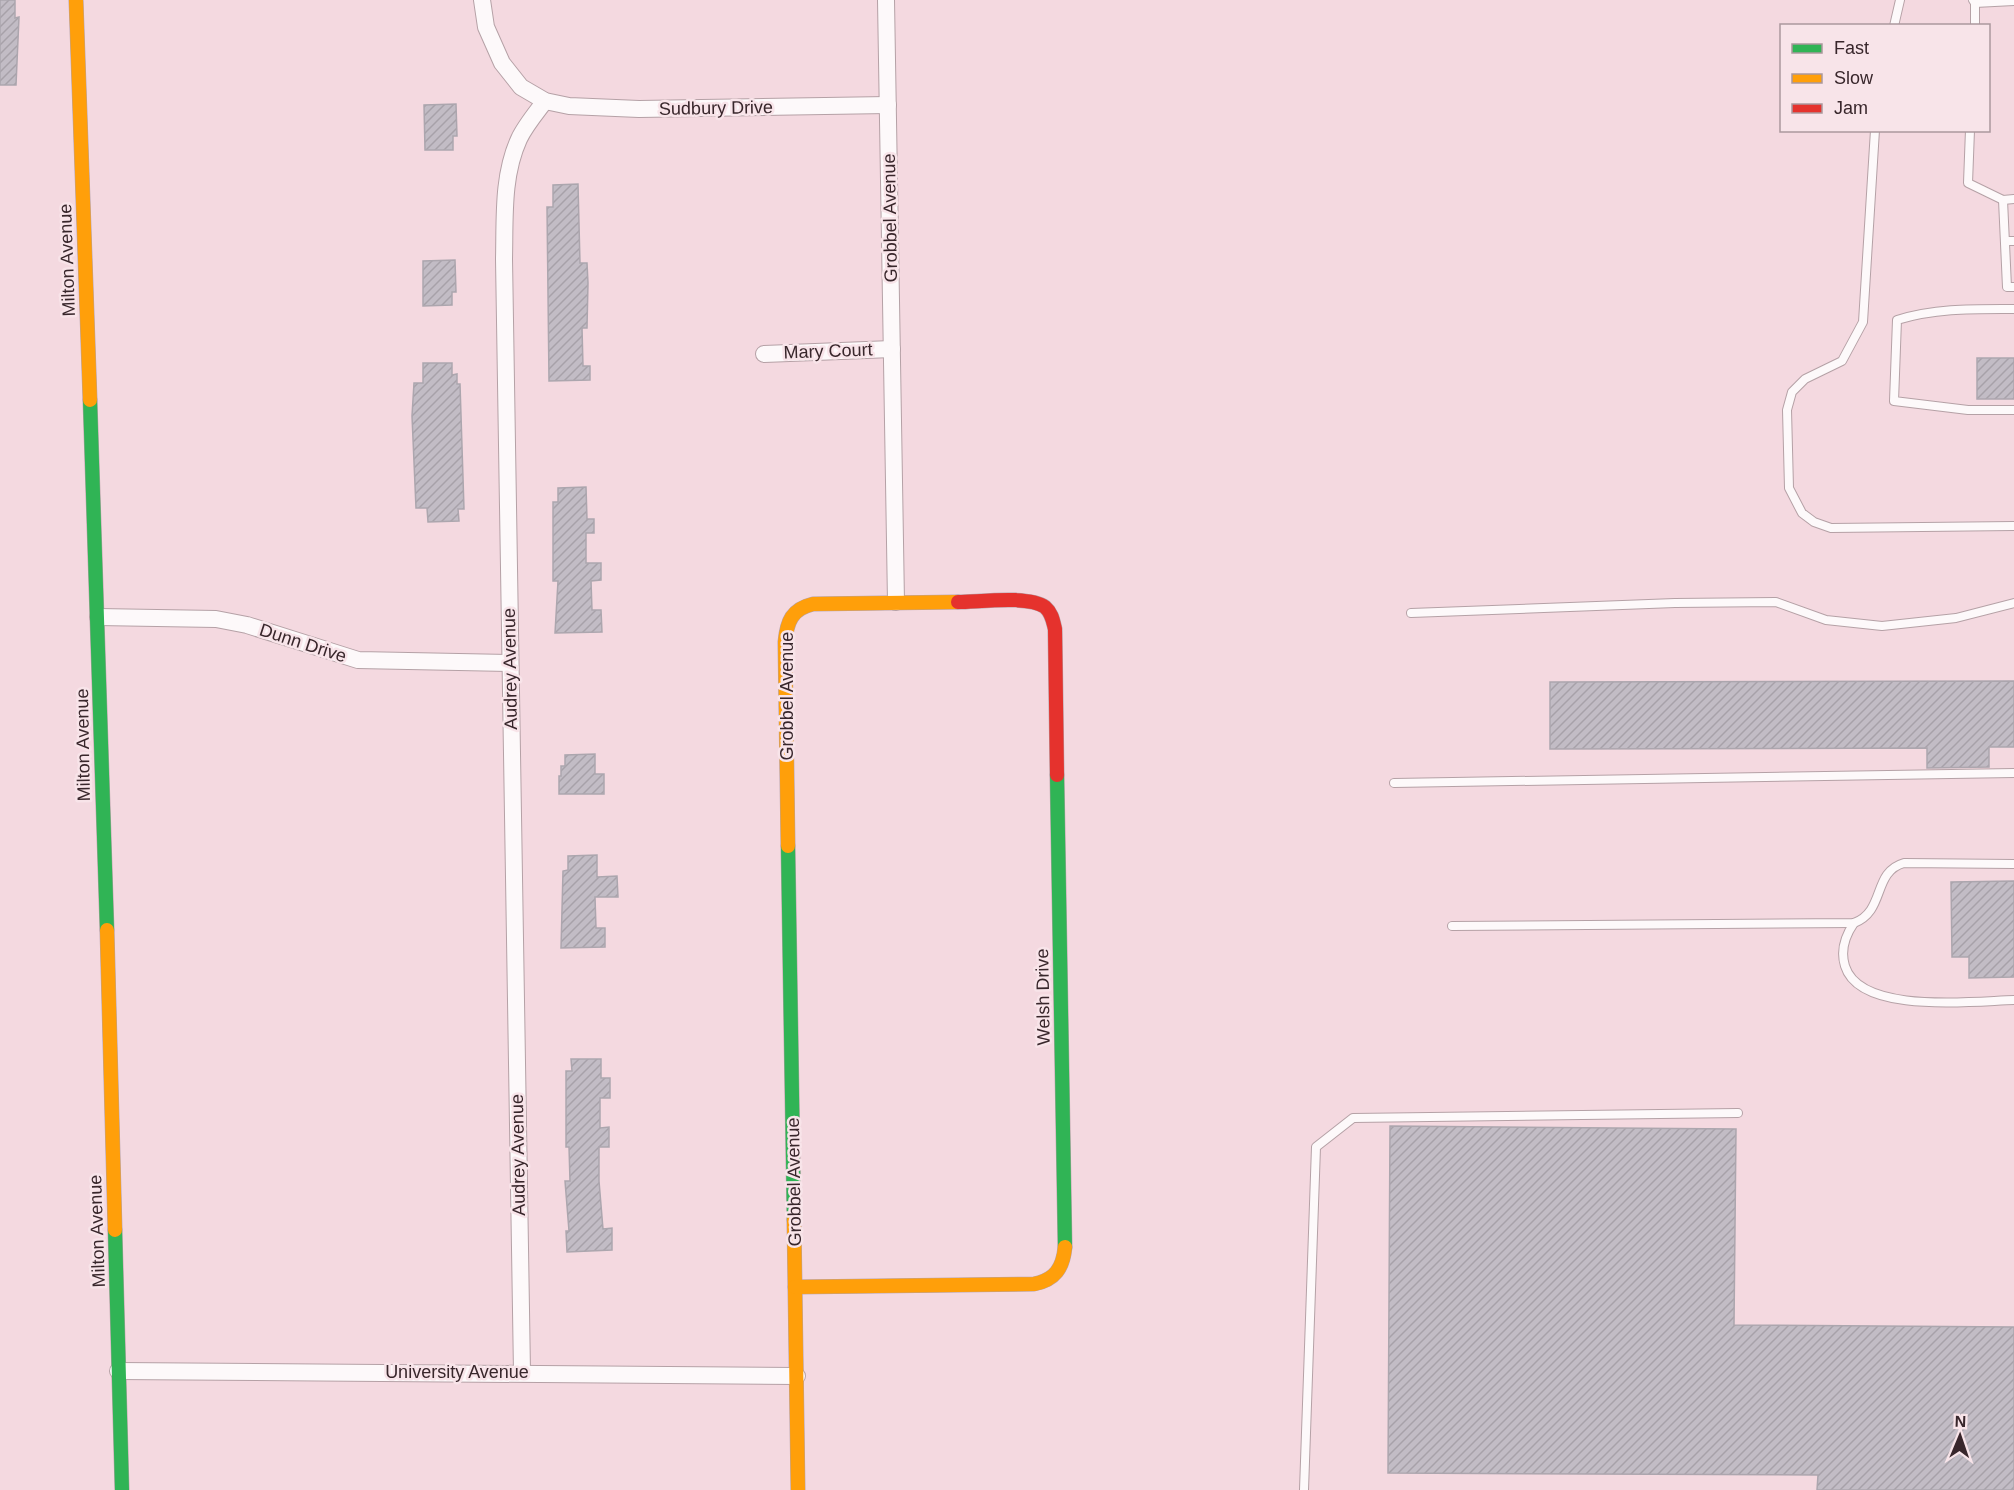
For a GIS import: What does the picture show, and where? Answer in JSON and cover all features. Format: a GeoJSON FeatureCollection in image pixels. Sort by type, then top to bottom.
{"type":"FeatureCollection","features":[{"type":"Feature","properties":{"kind":"street","name":"Milton Avenue"},"geometry":{"type":"LineString","coordinates":[[76,0],[98,617],[122,1490]]}},
{"type":"Feature","properties":{"kind":"street"},"geometry":{"type":"LineString","coordinates":[[482,0],[486,27],[502,63],[521,87],[545,101]]}},
{"type":"Feature","properties":{"kind":"street","name":"Grobbel Avenue"},"geometry":{"type":"LineString","coordinates":[[798,1490],[785,629],[792,612],[806,605],[896,602],[886,0]]}},
{"type":"Feature","properties":{"kind":"street","name":"Sudbury Drive"},"geometry":{"type":"LineString","coordinates":[[545,101],[569,106],[639,109],[888,105]]}},
{"type":"Feature","properties":{"kind":"street","name":"Audrey Avenue"},"geometry":{"type":"LineString","coordinates":[[522,1372],[504,259],[506,195],[510,163],[519,138],[545,101]]}},
{"type":"Feature","properties":{"kind":"street","name":"Mary Court"},"geometry":{"type":"LineString","coordinates":[[764,354],[892,349]]}},
{"type":"Feature","properties":{"kind":"street","name":"Welsh Drive"},"geometry":{"type":"LineString","coordinates":[[795,1287],[1034,1284],[1043,1283],[1057,1275],[1064,1259],[1054,618],[1041,603],[1032,601],[896,602]]}},
{"type":"Feature","properties":{"kind":"street","name":"Dunn Drive"},"geometry":{"type":"LineString","coordinates":[[98,617],[216,619],[247,625],[358,660],[509,663]]}},
{"type":"Feature","properties":{"kind":"street","name":"University Avenue"},"geometry":{"type":"LineString","coordinates":[[118,1371],[522,1372],[796,1376]]}},
{"type":"Feature","properties":{"kind":"lane"},"geometry":{"type":"LineString","coordinates":[[1894,24],[1900,0]]}},
{"type":"Feature","properties":{"kind":"lane"},"geometry":{"type":"LineString","coordinates":[[1975,24],[1974,2],[2014,1]]}},
{"type":"Feature","properties":{"kind":"lane"},"geometry":{"type":"LineString","coordinates":[[1875,132],[1863,322],[1842,361],[1805,379],[1792,392],[1787,410],[1789,488],[1802,513],[1814,522],[1831,528],[2014,526]]}},
{"type":"Feature","properties":{"kind":"lane"},"geometry":{"type":"LineString","coordinates":[[1970,132],[1968,183],[2002,200],[2014,199]]}},
{"type":"Feature","properties":{"kind":"lane"},"geometry":{"type":"LineString","coordinates":[[2002,200],[2009,241],[2007,287],[2014,287]]}},
{"type":"Feature","properties":{"kind":"lane"},"geometry":{"type":"LineString","coordinates":[[2014,309],[1947,309],[1920,313],[1897,320],[1894,401],[1968,410],[2014,410]]}},
{"type":"Feature","properties":{"kind":"lane"},"geometry":{"type":"LineString","coordinates":[[1411,613],[1675,603],[1776,602],[1826,620],[1882,626],[1956,618],[2014,603]]}},
{"type":"Feature","properties":{"kind":"lane"},"geometry":{"type":"LineString","coordinates":[[1394,783],[2014,773]]}},
{"type":"Feature","properties":{"kind":"lane"},"geometry":{"type":"LineString","coordinates":[[1452,926],[1854,922],[1872,912],[1881,885],[1895,865],[1904,862],[2014,864]]}},
{"type":"Feature","properties":{"kind":"lane"},"geometry":{"type":"LineString","coordinates":[[1854,922],[1845,942],[1843,957],[1846,969],[1862,988],[1873,994],[1911,1001],[2014,1000]]}},
{"type":"Feature","properties":{"kind":"lane"},"geometry":{"type":"LineString","coordinates":[[1304,1490],[1316,1147],[1353,1118],[1738,1113]]}},
{"type":"Feature","properties":{"kind":"building"},"geometry":{"type":"Polygon","coordinates":[[[0,0],[15,0],[15,18],[19,17],[16,85],[0,85],[0,0]]]}},
{"type":"Feature","properties":{"kind":"building"},"geometry":{"type":"Polygon","coordinates":[[[456,104],[457,136],[453,136],[453,150],[425,150],[424,105],[456,104]]]}},
{"type":"Feature","properties":{"kind":"building"},"geometry":{"type":"Polygon","coordinates":[[[578,184],[580,263],[587,263],[588,283],[587,328],[582,328],[583,366],[590,366],[590,380],[549,381],[547,207],[553,207],[553,185],[578,184]]]}},
{"type":"Feature","properties":{"kind":"building"},"geometry":{"type":"Polygon","coordinates":[[[455,260],[456,292],[452,292],[452,305],[423,306],[423,261],[455,260]]]}},
{"type":"Feature","properties":{"kind":"building"},"geometry":{"type":"Polygon","coordinates":[[[1977,358],[2014,358],[2014,399],[1977,399],[1977,358]]]}},
{"type":"Feature","properties":{"kind":"building"},"geometry":{"type":"Polygon","coordinates":[[[423,363],[452,363],[452,375],[457,374],[457,384],[460,384],[464,509],[458,509],[459,521],[428,522],[427,508],[416,508],[412,416],[414,383],[423,383],[423,363]]]}},
{"type":"Feature","properties":{"kind":"building"},"geometry":{"type":"Polygon","coordinates":[[[586,487],[587,519],[594,519],[594,533],[586,533],[586,563],[601,563],[601,580],[591,581],[592,610],[601,610],[602,632],[555,633],[558,581],[553,581],[553,502],[558,502],[558,488],[586,487]]]}},
{"type":"Feature","properties":{"kind":"building"},"geometry":{"type":"Polygon","coordinates":[[[2014,681],[2014,747],[1989,747],[1989,767],[1927,768],[1927,748],[1550,749],[1550,682],[2014,681]]]}},
{"type":"Feature","properties":{"kind":"building"},"geometry":{"type":"Polygon","coordinates":[[[595,754],[595,774],[604,774],[604,794],[559,794],[559,776],[561,776],[561,766],[565,766],[565,755],[595,754]]]}},
{"type":"Feature","properties":{"kind":"building"},"geometry":{"type":"Polygon","coordinates":[[[597,855],[597,877],[617,876],[618,897],[595,897],[596,928],[605,928],[605,947],[561,948],[563,871],[568,870],[568,856],[597,855]]]}},
{"type":"Feature","properties":{"kind":"building"},"geometry":{"type":"Polygon","coordinates":[[[2014,881],[2014,977],[1969,978],[1969,957],[1952,957],[1951,882],[2014,881]]]}},
{"type":"Feature","properties":{"kind":"building"},"geometry":{"type":"Polygon","coordinates":[[[571,1059],[601,1059],[601,1078],[610,1078],[610,1098],[600,1098],[600,1128],[609,1127],[609,1147],[599,1147],[599,1181],[603,1229],[612,1228],[612,1250],[567,1252],[566,1231],[569,1231],[565,1181],[570,1181],[569,1147],[566,1147],[566,1071],[572,1071],[571,1059]]]}},
{"type":"Feature","properties":{"kind":"building"},"geometry":{"type":"Polygon","coordinates":[[[1390,1126],[1736,1129],[1734,1325],[2014,1327],[2014,1490],[1817,1490],[1818,1475],[1388,1473],[1390,1126]]]}},
{"type":"Feature","properties":{"kind":"traffic: fast"},"geometry":{"type":"LineString","coordinates":[[90,400],[107,930]]}},
{"type":"Feature","properties":{"kind":"traffic: fast"},"geometry":{"type":"LineString","coordinates":[[1057,775],[1065,1247]]}},
{"type":"Feature","properties":{"kind":"traffic: fast"},"geometry":{"type":"LineString","coordinates":[[788,846],[794,1220]]}},
{"type":"Feature","properties":{"kind":"traffic: fast"},"geometry":{"type":"LineString","coordinates":[[115,1230],[122,1490]]}},
{"type":"Feature","properties":{"kind":"traffic: slow"},"geometry":{"type":"LineString","coordinates":[[76,0],[90,400]]}},
{"type":"Feature","properties":{"kind":"traffic: slow"},"geometry":{"type":"LineString","coordinates":[[788,846],[785,642],[787,628],[792,617],[800,609],[813,604],[958,602]]}},
{"type":"Feature","properties":{"kind":"traffic: slow"},"geometry":{"type":"LineString","coordinates":[[107,930],[115,1230]]}},
{"type":"Feature","properties":{"kind":"traffic: slow"},"geometry":{"type":"LineString","coordinates":[[794,1220],[798,1490]]}},
{"type":"Feature","properties":{"kind":"traffic: slow"},"geometry":{"type":"LineString","coordinates":[[795,1287],[1034,1284],[1057,1272],[1065,1247]]}},
{"type":"Feature","properties":{"kind":"traffic: jam"},"geometry":{"type":"LineString","coordinates":[[958,602],[1028,601],[1045,607],[1052,617],[1055,629],[1057,775]]}}]}
